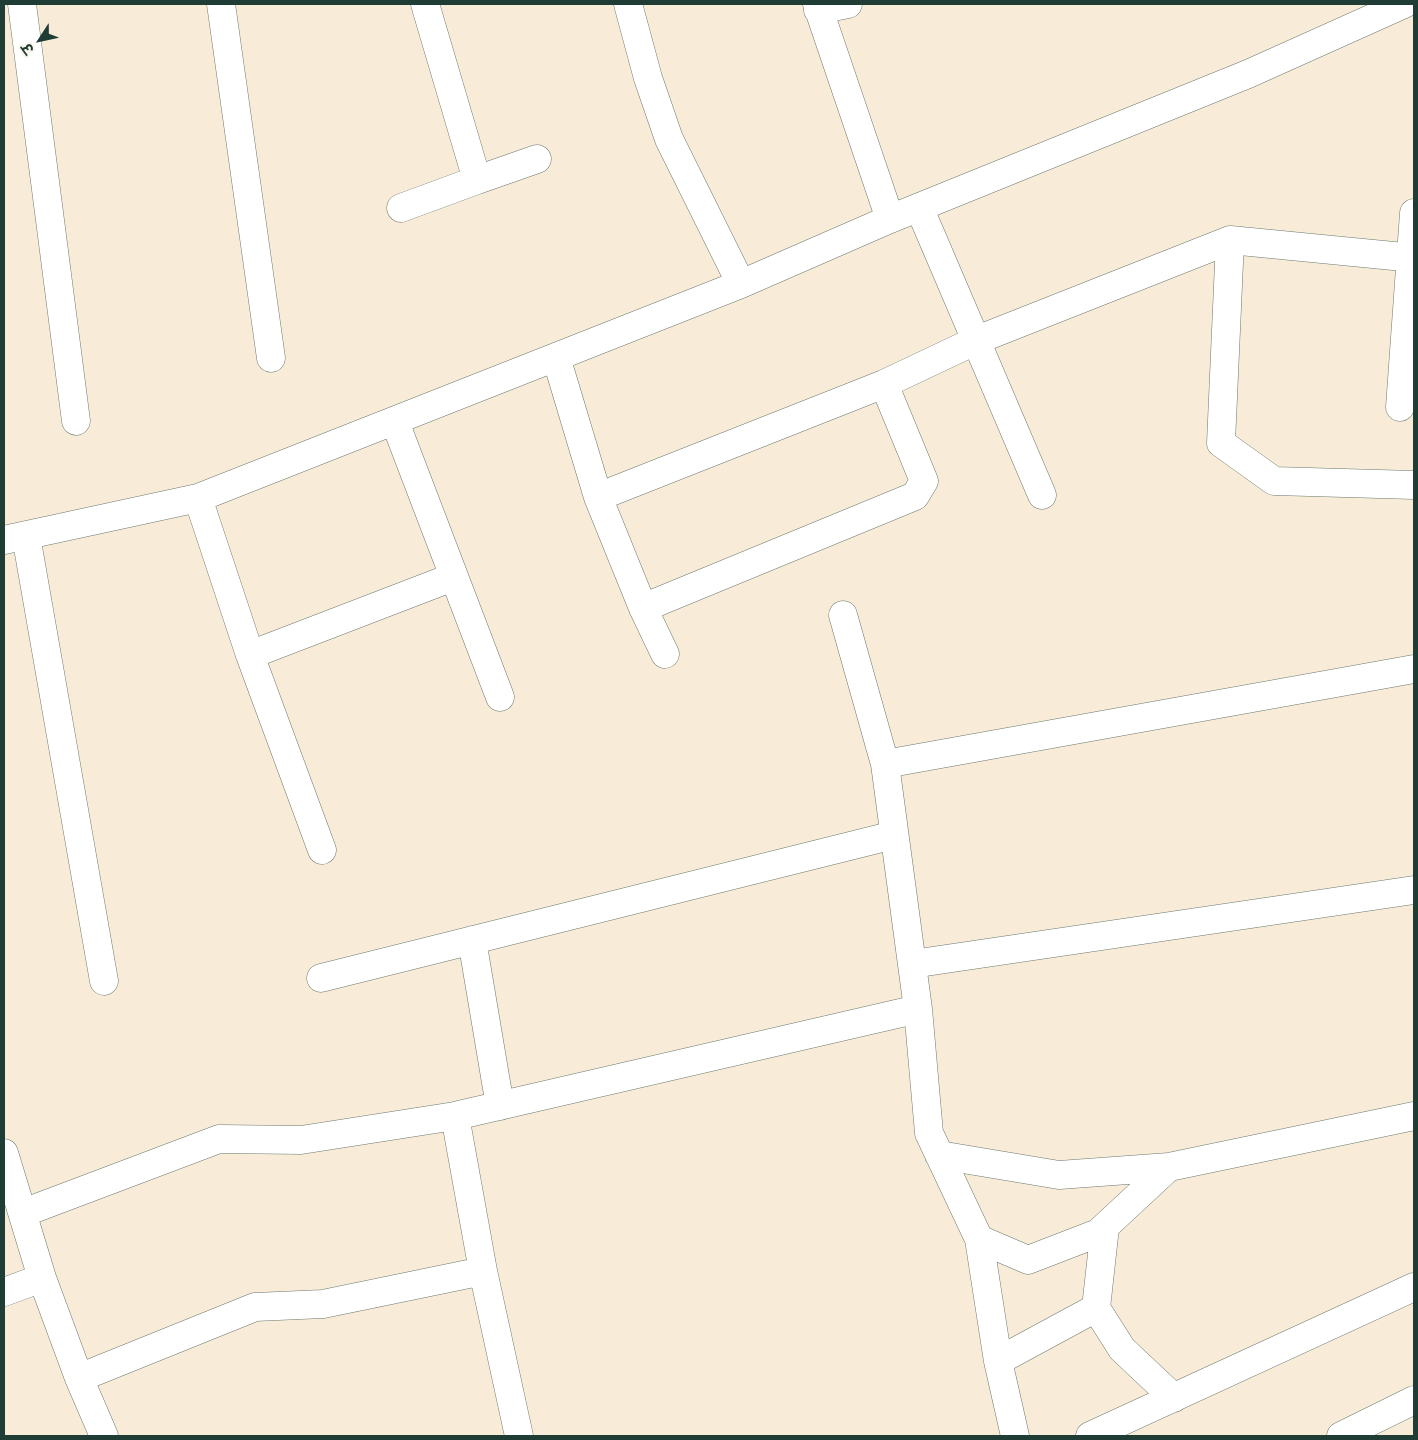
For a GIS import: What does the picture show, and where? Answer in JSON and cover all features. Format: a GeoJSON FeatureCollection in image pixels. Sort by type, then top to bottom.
{"type":"FeatureCollection","features":[{"type":"Feature","properties":{"kind":"street"},"geometry":{"type":"LineString","coordinates":[[22,4],[76,420]]}},
{"type":"Feature","properties":{"kind":"street"},"geometry":{"type":"LineString","coordinates":[[221,4],[271,358]]}},
{"type":"Feature","properties":{"kind":"street"},"geometry":{"type":"LineString","coordinates":[[426,4],[478,180]]}},
{"type":"Feature","properties":{"kind":"street"},"geometry":{"type":"LineString","coordinates":[[628,4],[648,78],[669,139],[740,284]]}},
{"type":"Feature","properties":{"kind":"street"},"geometry":{"type":"LineString","coordinates":[[848,4],[817,7],[890,218]]}},
{"type":"Feature","properties":{"kind":"street"},"geometry":{"type":"LineString","coordinates":[[104,981],[15,538],[198,498],[395,422],[740,284],[890,218],[1248,74],[1404,4]]}},
{"type":"Feature","properties":{"kind":"street"},"geometry":{"type":"LineString","coordinates":[[401,208],[537,160]]}},
{"type":"Feature","properties":{"kind":"street"},"geometry":{"type":"LineString","coordinates":[[919,207],[1042,496]]}},
{"type":"Feature","properties":{"kind":"street"},"geometry":{"type":"LineString","coordinates":[[1400,407],[1414,213]]}},
{"type":"Feature","properties":{"kind":"street"},"geometry":{"type":"LineString","coordinates":[[1230,240],[1221,443],[1274,481],[1414,485]]}},
{"type":"Feature","properties":{"kind":"street"},"geometry":{"type":"LineString","coordinates":[[598,497],[884,384],[977,340],[1230,240],[1412,258]]}},
{"type":"Feature","properties":{"kind":"street"},"geometry":{"type":"LineString","coordinates":[[556,357],[598,497],[643,608],[665,654]]}},
{"type":"Feature","properties":{"kind":"street"},"geometry":{"type":"LineString","coordinates":[[643,608],[916,496],[924,481],[884,384]]}},
{"type":"Feature","properties":{"kind":"street"},"geometry":{"type":"LineString","coordinates":[[395,422],[500,697]]}},
{"type":"Feature","properties":{"kind":"street"},"geometry":{"type":"LineString","coordinates":[[198,498],[250,656],[322,850]]}},
{"type":"Feature","properties":{"kind":"street"},"geometry":{"type":"LineString","coordinates":[[250,656],[453,577]]}},
{"type":"Feature","properties":{"kind":"street"},"geometry":{"type":"LineString","coordinates":[[843,615],[885,764],[918,1009],[929,1133],[979,1240],[998,1361],[1015,1436]]}},
{"type":"Feature","properties":{"kind":"street"},"geometry":{"type":"LineString","coordinates":[[885,764],[1414,669]]}},
{"type":"Feature","properties":{"kind":"street"},"geometry":{"type":"LineString","coordinates":[[321,978],[894,835]]}},
{"type":"Feature","properties":{"kind":"street"},"geometry":{"type":"LineString","coordinates":[[912,964],[1414,890]]}},
{"type":"Feature","properties":{"kind":"street"},"geometry":{"type":"LineString","coordinates":[[472,940],[500,1106]]}},
{"type":"Feature","properties":{"kind":"street"},"geometry":{"type":"LineString","coordinates":[[23,1213],[219,1139],[301,1140],[455,1116],[918,1009]]}},
{"type":"Feature","properties":{"kind":"street"},"geometry":{"type":"LineString","coordinates":[[455,1116],[483,1271],[519,1436]]}},
{"type":"Feature","properties":{"kind":"street"},"geometry":{"type":"LineString","coordinates":[[938,1155],[1059,1175],[1169,1167],[1414,1116]]}},
{"type":"Feature","properties":{"kind":"street"},"geometry":{"type":"LineString","coordinates":[[4,1153],[42,1278],[79,1378],[95,1434]]}},
{"type":"Feature","properties":{"kind":"street"},"geometry":{"type":"LineString","coordinates":[[979,1240],[1028,1260],[1098,1233],[1169,1167]]}},
{"type":"Feature","properties":{"kind":"street"},"geometry":{"type":"LineString","coordinates":[[1105,1226],[1096,1308],[1122,1349],[1174,1398]]}},
{"type":"Feature","properties":{"kind":"street"},"geometry":{"type":"LineString","coordinates":[[79,1378],[255,1307],[323,1304],[483,1271]]}},
{"type":"Feature","properties":{"kind":"street"},"geometry":{"type":"LineString","coordinates":[[4,1292],[42,1278]]}},
{"type":"Feature","properties":{"kind":"street"},"geometry":{"type":"LineString","coordinates":[[1090,1436],[1414,1287]]}},
{"type":"Feature","properties":{"kind":"street"},"geometry":{"type":"LineString","coordinates":[[998,1361],[1096,1308]]}},
{"type":"Feature","properties":{"kind":"street"},"geometry":{"type":"LineString","coordinates":[[1341,1436],[1414,1400]]}}]}
